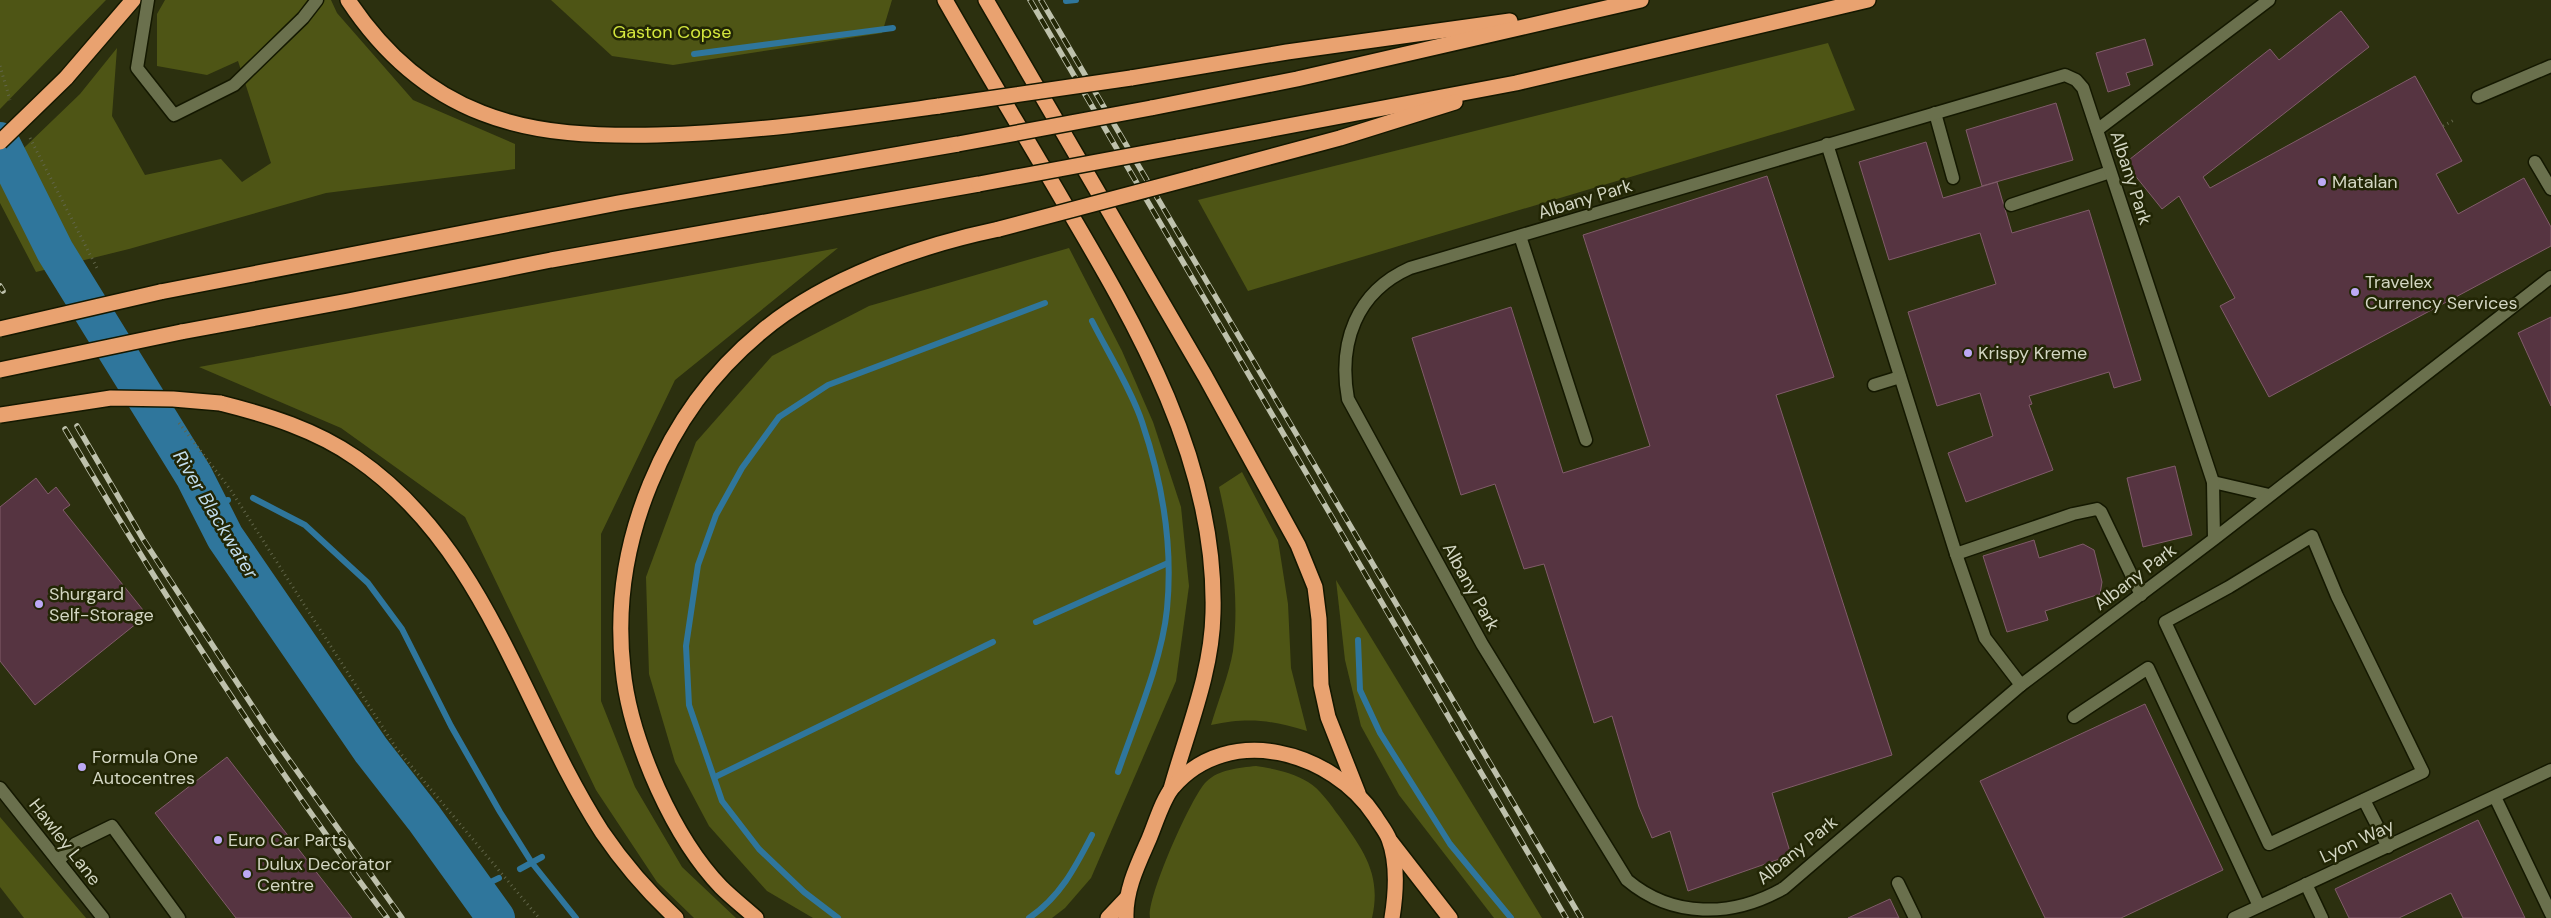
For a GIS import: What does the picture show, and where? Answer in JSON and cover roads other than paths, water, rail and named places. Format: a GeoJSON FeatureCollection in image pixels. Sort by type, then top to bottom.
{"type":"FeatureCollection","features":[{"type":"Feature","properties":{"kind":"highway"},"geometry":{"type":"LineString","coordinates":[[0,142],[66,78],[133,0]]}},
{"type":"Feature","properties":{"kind":"highway"},"geometry":{"type":"LineString","coordinates":[[348,0],[372,34],[390,53],[430,85],[460,104],[482,113],[549,130],[609,136],[741,131],[940,106],[1131,78],[1287,52],[1618,5]]}},
{"type":"Feature","properties":{"kind":"highway"},"geometry":{"type":"LineString","coordinates":[[945,0],[1098,259],[1156,368],[1189,453],[1206,526],[1212,573],[1213,615],[1203,682],[1171,789],[1141,857],[1126,898],[1126,918]]}},
{"type":"Feature","properties":{"kind":"highway"},"geometry":{"type":"LineString","coordinates":[[986,0],[1205,376],[1298,545],[1314,587],[1319,619],[1321,685],[1328,717],[1358,794],[1450,918]]}},
{"type":"Feature","properties":{"kind":"highway"},"geometry":{"type":"LineString","coordinates":[[0,329],[160,292],[618,203],[958,144],[1151,108],[1297,78],[1641,0]]}},
{"type":"Feature","properties":{"kind":"highway"},"geometry":{"type":"LineString","coordinates":[[0,370],[181,332],[551,260],[979,184],[1516,83],[1868,0]]}},
{"type":"Feature","properties":{"kind":"highway"},"geometry":{"type":"LineString","coordinates":[[756,918],[721,888],[683,836],[666,806],[636,734],[627,696],[621,637],[625,579],[639,515],[660,463],[689,411],[710,382],[761,331],[793,308],[861,272],[928,248],[1340,138],[1516,83]]}},
{"type":"Feature","properties":{"kind":"highway"},"geometry":{"type":"LineString","coordinates":[[0,414],[111,398],[174,399],[220,403],[253,411],[300,427],[329,442],[379,474],[427,520],[482,601],[602,832],[638,879],[676,918]]}},
{"type":"Feature","properties":{"kind":"highway"},"geometry":{"type":"LineString","coordinates":[[1171,789],[1191,771],[1212,758],[1230,752],[1263,750],[1309,762],[1358,794]]}},
{"type":"Feature","properties":{"kind":"highway"},"geometry":{"type":"LineString","coordinates":[[1389,838],[1395,884],[1392,918]]}},
{"type":"Feature","properties":{"kind":"highway"},"geometry":{"type":"LineString","coordinates":[[1108,918],[1126,898]]}},
{"type":"Feature","properties":{"kind":"street"},"geometry":{"type":"LineString","coordinates":[[148,0],[137,68],[174,115],[234,85],[303,18],[317,0]]}},
{"type":"Feature","properties":{"kind":"street"},"geometry":{"type":"LineString","coordinates":[[2097,130],[2268,0]]}},
{"type":"Feature","properties":{"kind":"street"},"geometry":{"type":"LineString","coordinates":[[2478,97],[2551,66]]}},
{"type":"Feature","properties":{"kind":"street","name":"Albany Park"},"geometry":{"type":"LineString","coordinates":[[2214,539],[2213,482],[2082,86],[2073,78],[2065,75],[1410,268],[1385,282],[1362,307],[1352,327],[1345,353],[1345,384],[1348,398],[1482,644],[1608,850],[1627,880],[1638,892],[1668,909],[1699,917],[1729,914],[1771,896],[1792,881],[2021,685],[2214,539],[2551,277]]}},
{"type":"Feature","properties":{"kind":"street"},"geometry":{"type":"LineString","coordinates":[[1935,113],[1953,178]]}},
{"type":"Feature","properties":{"kind":"street"},"geometry":{"type":"LineString","coordinates":[[1827,144],[1956,554],[1985,638],[2021,685]]}},
{"type":"Feature","properties":{"kind":"street"},"geometry":{"type":"LineString","coordinates":[[2534,162],[2551,189]]}},
{"type":"Feature","properties":{"kind":"street"},"geometry":{"type":"LineString","coordinates":[[2011,205],[2110,172]]}},
{"type":"Feature","properties":{"kind":"street"},"geometry":{"type":"LineString","coordinates":[[1520,236],[1586,440]]}},
{"type":"Feature","properties":{"kind":"street"},"geometry":{"type":"LineString","coordinates":[[1874,385],[1900,377]]}},
{"type":"Feature","properties":{"kind":"street"},"geometry":{"type":"LineString","coordinates":[[2213,482],[2269,495]]}},
{"type":"Feature","properties":{"kind":"street"},"geometry":{"type":"LineString","coordinates":[[1956,554],[2073,514],[2097,509],[2101,512],[2141,595]]}},
{"type":"Feature","properties":{"kind":"street"},"geometry":{"type":"LineString","coordinates":[[2312,536],[2337,596],[2423,772],[2364,800],[2269,844],[2165,622],[2229,587],[2312,536]]}},
{"type":"Feature","properties":{"kind":"street"},"geometry":{"type":"LineString","coordinates":[[2074,717],[2148,668],[2259,906]]}},
{"type":"Feature","properties":{"kind":"street","name":"Lyon Way"},"geometry":{"type":"LineString","coordinates":[[2234,918],[2551,770]]}},
{"type":"Feature","properties":{"kind":"street","name":"Hawley Lane"},"geometry":{"type":"LineString","coordinates":[[0,788],[102,918]]}},
{"type":"Feature","properties":{"kind":"street"},"geometry":{"type":"LineString","coordinates":[[2495,797],[2551,914]]}},
{"type":"Feature","properties":{"kind":"street"},"geometry":{"type":"LineString","coordinates":[[2364,800],[2388,846]]}},
{"type":"Feature","properties":{"kind":"street"},"geometry":{"type":"LineString","coordinates":[[58,861],[76,844],[112,826],[179,918]]}},
{"type":"Feature","properties":{"kind":"street"},"geometry":{"type":"LineString","coordinates":[[1898,883],[1915,918]]}},
{"type":"Feature","properties":{"kind":"street"},"geometry":{"type":"LineString","coordinates":[[2306,884],[2322,918]]}},
{"type":"Feature","properties":{"kind":"waterway"},"geometry":{"type":"LineString","coordinates":[[1066,1],[1076,0]]}},
{"type":"Feature","properties":{"kind":"waterway"},"geometry":{"type":"LineString","coordinates":[[694,54],[893,28]]}},
{"type":"Feature","properties":{"kind":"waterway","name":"River Blackwater"},"geometry":{"type":"LineString","coordinates":[[0,141],[55,251],[194,476],[225,537],[371,750],[424,818],[496,918]]}},
{"type":"Feature","properties":{"kind":"waterway"},"geometry":{"type":"LineString","coordinates":[[838,918],[804,892],[759,849],[722,801],[689,705],[686,646],[698,565],[716,515],[742,468],[779,417],[828,385],[1045,303]]}},
{"type":"Feature","properties":{"kind":"waterway"},"geometry":{"type":"LineString","coordinates":[[1092,321],[1138,410],[1155,467],[1167,538],[1167,609],[1160,649],[1118,772]]}},
{"type":"Feature","properties":{"kind":"waterway"},"geometry":{"type":"LineString","coordinates":[[253,498],[305,525],[368,583],[402,629],[451,726],[500,812],[532,863],[576,918]]}},
{"type":"Feature","properties":{"kind":"waterway"},"geometry":{"type":"LineString","coordinates":[[209,505],[228,500]]}},
{"type":"Feature","properties":{"kind":"waterway"},"geometry":{"type":"LineString","coordinates":[[1036,622],[1168,563]]}},
{"type":"Feature","properties":{"kind":"waterway"},"geometry":{"type":"LineString","coordinates":[[1358,640],[1360,690],[1380,733],[1450,844],[1511,918]]}},
{"type":"Feature","properties":{"kind":"waterway"},"geometry":{"type":"LineString","coordinates":[[715,777],[993,642]]}},
{"type":"Feature","properties":{"kind":"waterway"},"geometry":{"type":"LineString","coordinates":[[1029,918],[1050,901],[1066,881],[1092,835]]}},
{"type":"Feature","properties":{"kind":"waterway"},"geometry":{"type":"LineString","coordinates":[[520,869],[542,857]]}},
{"type":"Feature","properties":{"kind":"waterway"},"geometry":{"type":"LineString","coordinates":[[474,890],[499,878]]}},
{"type":"Feature","properties":{"kind":"railway"},"geometry":{"type":"LineString","coordinates":[[1030,0],[1566,918]]}},
{"type":"Feature","properties":{"kind":"railway"},"geometry":{"type":"LineString","coordinates":[[1041,0],[1581,918]]}},
{"type":"Feature","properties":{"kind":"railway"},"geometry":{"type":"LineString","coordinates":[[0,286],[3,291]]}},
{"type":"Feature","properties":{"kind":"railway"},"geometry":{"type":"LineString","coordinates":[[77,426],[143,539],[272,736],[402,918]]}},
{"type":"Feature","properties":{"kind":"railway"},"geometry":{"type":"LineString","coordinates":[[65,429],[102,492],[219,678],[301,799],[387,918]]}},
{"type":"Feature","properties":{"kind":"place","name":"Matalan"},"geometry":{"type":"Point","coordinates":[2322,182]}},
{"type":"Feature","properties":{"kind":"place","name":"Travelex Currency Services"},"geometry":{"type":"Point","coordinates":[2355,292]}},
{"type":"Feature","properties":{"kind":"place","name":"Krispy Kreme"},"geometry":{"type":"Point","coordinates":[1968,353]}},
{"type":"Feature","properties":{"kind":"place","name":"Shurgard Self-Storage"},"geometry":{"type":"Point","coordinates":[39,604]}},
{"type":"Feature","properties":{"kind":"place","name":"Formula One Autocentres"},"geometry":{"type":"Point","coordinates":[82,767]}},
{"type":"Feature","properties":{"kind":"place","name":"Euro Car Parts"},"geometry":{"type":"Point","coordinates":[218,840]}},
{"type":"Feature","properties":{"kind":"place","name":"Dulux Decorator Centre"},"geometry":{"type":"Point","coordinates":[247,874]}},
{"type":"Feature","properties":{"kind":"park label","name":"Gaston Copse"},"geometry":{"type":"Point","coordinates":[672,32]}}]}
